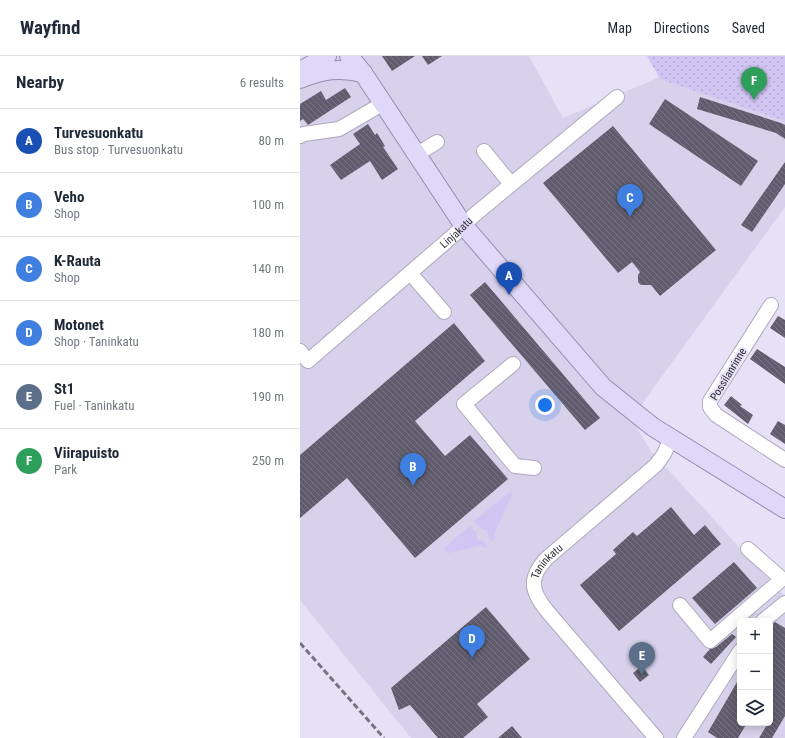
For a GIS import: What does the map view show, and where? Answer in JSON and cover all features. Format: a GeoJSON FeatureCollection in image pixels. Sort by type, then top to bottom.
{"type":"FeatureCollection","features":[{"type":"Feature","properties":{"kind":"main road"},"geometry":{"type":"LineString","coordinates":[[300,59],[306,56]]}},
{"type":"Feature","properties":{"kind":"main road"},"geometry":{"type":"LineString","coordinates":[[300,71],[327,56]]}},
{"type":"Feature","properties":{"kind":"main road"},"geometry":{"type":"LineString","coordinates":[[349,56],[384,103],[464,226],[603,387],[653,428],[785,509]]}},
{"type":"Feature","properties":{"kind":"main road"},"geometry":{"type":"LineString","coordinates":[[300,79],[322,71],[331,70],[352,70],[363,73]]}},
{"type":"Feature","properties":{"kind":"street","name":"Linjakatu"},"geometry":{"type":"LineString","coordinates":[[300,351],[308,361],[511,184],[617,97]]}},
{"type":"Feature","properties":{"kind":"street"},"geometry":{"type":"LineString","coordinates":[[300,136],[304,134],[339,129],[384,103]]}},
{"type":"Feature","properties":{"kind":"street"},"geometry":{"type":"LineString","coordinates":[[417,154],[437,142]]}},
{"type":"Feature","properties":{"kind":"street"},"geometry":{"type":"LineString","coordinates":[[484,151],[511,184]]}},
{"type":"Feature","properties":{"kind":"street"},"geometry":{"type":"LineString","coordinates":[[410,272],[444,312]]}},
{"type":"Feature","properties":{"kind":"street","name":"Possilanrinne"},"geometry":{"type":"LineString","coordinates":[[771,305],[710,401],[710,407],[716,415],[785,460]]}},
{"type":"Feature","properties":{"kind":"street"},"geometry":{"type":"LineString","coordinates":[[513,364],[464,404],[515,466],[534,468]]}},
{"type":"Feature","properties":{"kind":"street","name":"Taninkatu"},"geometry":{"type":"LineString","coordinates":[[656,738],[547,611],[536,594],[534,581],[535,573],[547,558],[656,465],[664,454],[671,438]]}},
{"type":"Feature","properties":{"kind":"street"},"geometry":{"type":"LineString","coordinates":[[680,605],[710,641],[783,580],[748,549]]}},
{"type":"Feature","properties":{"kind":"street"},"geometry":{"type":"LineString","coordinates":[[767,618],[785,603]]}},
{"type":"Feature","properties":{"kind":"street"},"geometry":{"type":"LineString","coordinates":[[684,738],[738,654]]}},
{"type":"Feature","properties":{"kind":"shaded area"},"geometry":{"type":"Polygon","coordinates":[[[328,56],[529,56],[563,118],[660,77],[785,110],[785,207],[631,419],[651,451],[785,597],[785,738],[411,738],[300,600],[300,77],[328,56]]]}},
{"type":"Feature","properties":{"kind":"shaded area"},"geometry":{"type":"Polygon","coordinates":[[[647,56],[785,56],[785,121],[660,79],[647,56]]]}},
{"type":"Feature","properties":{"kind":"shaded area"},"geometry":{"type":"Polygon","coordinates":[[[511,491],[512,495],[495,532],[495,539],[492,542],[487,531],[481,529],[474,521],[511,491]]]}},
{"type":"Feature","properties":{"kind":"shaded area"},"geometry":{"type":"Polygon","coordinates":[[[470,526],[477,533],[476,535],[478,540],[483,541],[488,546],[486,548],[479,546],[448,553],[444,550],[445,547],[470,526]]]}},
{"type":"Feature","properties":{"kind":"building"},"geometry":{"type":"Polygon","coordinates":[[[382,56],[415,56],[392,71],[382,56]]]}},
{"type":"Feature","properties":{"kind":"building"},"geometry":{"type":"Polygon","coordinates":[[[422,56],[442,56],[428,65],[422,56]]]}},
{"type":"Feature","properties":{"kind":"building"},"geometry":{"type":"Polygon","coordinates":[[[345,88],[351,97],[308,125],[303,119],[300,121],[300,104],[321,91],[326,100],[345,88]]]}},
{"type":"Feature","properties":{"kind":"building"},"geometry":{"type":"Polygon","coordinates":[[[700,97],[781,123],[785,125],[785,139],[776,133],[697,109],[700,97]]]}},
{"type":"Feature","properties":{"kind":"building"},"geometry":{"type":"Polygon","coordinates":[[[665,99],[758,161],[741,186],[649,124],[665,99]]]}},
{"type":"Feature","properties":{"kind":"building"},"geometry":{"type":"Polygon","coordinates":[[[368,124],[375,135],[377,133],[385,146],[383,147],[398,169],[382,180],[370,161],[341,180],[330,165],[360,144],[353,134],[368,124]]]}},
{"type":"Feature","properties":{"kind":"building"},"geometry":{"type":"Polygon","coordinates":[[[613,126],[716,250],[660,296],[651,285],[641,285],[638,282],[638,275],[640,272],[632,262],[618,273],[543,183],[613,126]]]}},
{"type":"Feature","properties":{"kind":"building"},"geometry":{"type":"Polygon","coordinates":[[[785,162],[785,184],[752,232],[741,225],[785,162]]]}},
{"type":"Feature","properties":{"kind":"building"},"geometry":{"type":"Polygon","coordinates":[[[485,282],[600,418],[585,430],[470,295],[485,282]]]}},
{"type":"Feature","properties":{"kind":"building"},"geometry":{"type":"Polygon","coordinates":[[[778,316],[785,320],[785,338],[770,328],[778,316]]]}},
{"type":"Feature","properties":{"kind":"building"},"geometry":{"type":"Polygon","coordinates":[[[454,323],[485,361],[415,421],[445,456],[470,435],[508,479],[415,558],[347,478],[300,518],[300,455],[454,323]]]}},
{"type":"Feature","properties":{"kind":"building"},"geometry":{"type":"Polygon","coordinates":[[[757,349],[785,367],[785,384],[750,359],[757,349]]]}},
{"type":"Feature","properties":{"kind":"building"},"geometry":{"type":"Polygon","coordinates":[[[731,396],[742,405],[740,406],[753,415],[748,424],[724,405],[731,396]]]}},
{"type":"Feature","properties":{"kind":"building"},"geometry":{"type":"Polygon","coordinates":[[[778,421],[785,425],[785,444],[770,434],[778,421]]]}},
{"type":"Feature","properties":{"kind":"building"},"geometry":{"type":"Polygon","coordinates":[[[671,507],[694,535],[705,525],[721,544],[619,631],[580,585],[616,554],[613,550],[633,532],[637,536],[671,507]]]}},
{"type":"Feature","properties":{"kind":"building"},"geometry":{"type":"Polygon","coordinates":[[[734,562],[757,588],[715,624],[692,598],[734,562]]]}},
{"type":"Feature","properties":{"kind":"building"},"geometry":{"type":"Polygon","coordinates":[[[486,607],[530,659],[477,704],[488,717],[463,738],[438,738],[410,705],[399,710],[391,688],[486,607]]]}},
{"type":"Feature","properties":{"kind":"building"},"geometry":{"type":"Polygon","coordinates":[[[775,622],[785,628],[785,716],[772,738],[759,738],[766,726],[773,726],[773,624],[775,622]]]}},
{"type":"Feature","properties":{"kind":"building"},"geometry":{"type":"Polygon","coordinates":[[[732,634],[736,637],[711,664],[703,657],[710,649],[716,647],[732,634]]]}},
{"type":"Feature","properties":{"kind":"building"},"geometry":{"type":"Polygon","coordinates":[[[642,666],[649,675],[640,682],[633,673],[642,666]]]}},
{"type":"Feature","properties":{"kind":"building"},"geometry":{"type":"Polygon","coordinates":[[[737,682],[737,726],[745,726],[738,738],[717,738],[708,732],[737,682]]]}},
{"type":"Feature","properties":{"kind":"building"},"geometry":{"type":"Polygon","coordinates":[[[512,726],[522,738],[498,738],[512,726]]]}},
{"type":"Feature","properties":{"kind":"railway"},"geometry":{"type":"LineString","coordinates":[[300,643],[384,738]]}},
{"type":"Feature","properties":{"kind":"place","name":"Viirapuisto"},"geometry":{"type":"Point","coordinates":[754,100]}},
{"type":"Feature","properties":{"kind":"place","name":"K-Rauta"},"geometry":{"type":"Point","coordinates":[630,217]}},
{"type":"Feature","properties":{"kind":"place","name":"Turvesuonkatu"},"geometry":{"type":"Point","coordinates":[509,295]}},
{"type":"Feature","properties":{"kind":"place","name":"Veho"},"geometry":{"type":"Point","coordinates":[413,486]}},
{"type":"Feature","properties":{"kind":"place","name":"Motonet"},"geometry":{"type":"Point","coordinates":[472,658]}},
{"type":"Feature","properties":{"kind":"place","name":"St1"},"geometry":{"type":"Point","coordinates":[642,675]}}]}
